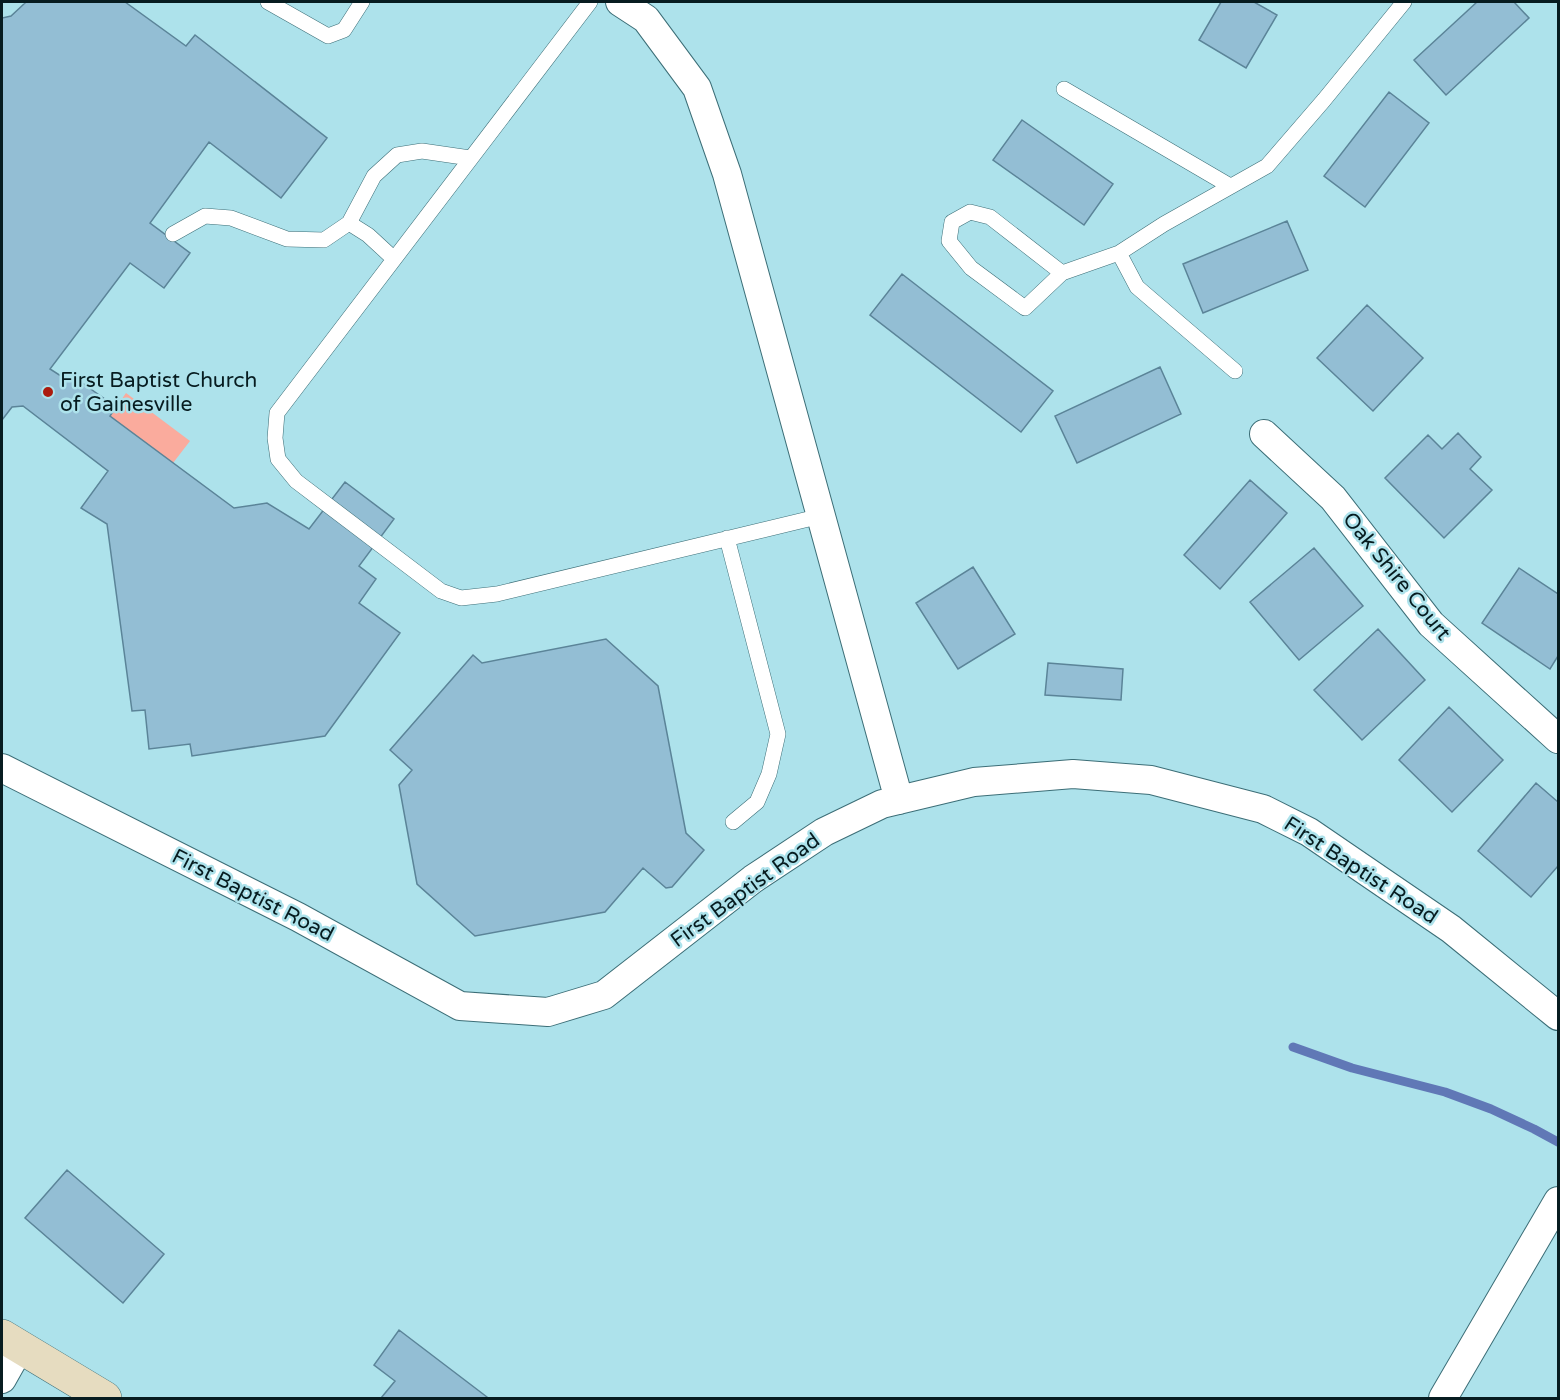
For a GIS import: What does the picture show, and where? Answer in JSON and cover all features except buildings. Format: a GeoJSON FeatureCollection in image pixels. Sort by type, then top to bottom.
{"type":"FeatureCollection","features":[{"type":"Feature","properties":{"kind":"street"},"geometry":{"type":"LineString","coordinates":[[620,2],[646,19],[697,88],[727,174],[899,800]]}},
{"type":"Feature","properties":{"kind":"street","name":"Oak Shire Court"},"geometry":{"type":"LineString","coordinates":[[1264,434],[1333,498],[1431,624],[1558,739]]}},
{"type":"Feature","properties":{"kind":"street","name":"First Baptist Road"},"geometry":{"type":"LineString","coordinates":[[2,768],[298,917],[460,1006],[548,1012],[604,995],[753,879],[824,832],[882,804],[974,782],[1073,774],[1151,780],[1263,809],[1309,832],[1451,929],[1558,1016]]}},
{"type":"Feature","properties":{"kind":"street"},"geometry":{"type":"LineString","coordinates":[[1443,1398],[1558,1201]]}},
{"type":"Feature","properties":{"kind":"street"},"geometry":{"type":"LineString","coordinates":[[2,1379],[11,1342],[105,1398]]}},
{"type":"Feature","properties":{"kind":"lane"},"geometry":{"type":"LineString","coordinates":[[268,2],[328,36],[344,30],[362,2]]}},
{"type":"Feature","properties":{"kind":"lane"},"geometry":{"type":"LineString","coordinates":[[590,2],[277,413],[275,438],[278,459],[296,481],[441,591],[461,598],[497,594],[821,516]]}},
{"type":"Feature","properties":{"kind":"lane"},"geometry":{"type":"LineString","coordinates":[[1062,273],[990,217],[970,212],[952,222],[949,242],[971,268],[1025,308],[1062,273],[1119,253],[1164,224],[1267,166],[1404,2]]}},
{"type":"Feature","properties":{"kind":"lane"},"geometry":{"type":"LineString","coordinates":[[1064,89],[1230,186]]}},
{"type":"Feature","properties":{"kind":"lane"},"geometry":{"type":"LineString","coordinates":[[173,234],[205,216],[231,218],[287,239],[324,240],[349,224],[374,176],[397,155],[422,151],[470,158]]}},
{"type":"Feature","properties":{"kind":"lane"},"geometry":{"type":"LineString","coordinates":[[349,224],[368,235],[394,259]]}},
{"type":"Feature","properties":{"kind":"lane"},"geometry":{"type":"LineString","coordinates":[[1119,253],[1137,287],[1235,371]]}},
{"type":"Feature","properties":{"kind":"lane"},"geometry":{"type":"LineString","coordinates":[[727,538],[778,734],[769,774],[758,802],[733,822]]}},
{"type":"Feature","properties":{"kind":"shaded area"},"geometry":{"type":"Polygon","coordinates":[[[126,393],[190,441],[173,463],[110,416],[126,393]]]}},
{"type":"Feature","properties":{"kind":"waterway"},"geometry":{"type":"LineString","coordinates":[[1293,1047],[1352,1068],[1445,1092],[1491,1109],[1558,1142]]}},
{"type":"Feature","properties":{"kind":"place","name":"First Baptist Church of Gainesville"},"geometry":{"type":"Point","coordinates":[48,392]}}]}
